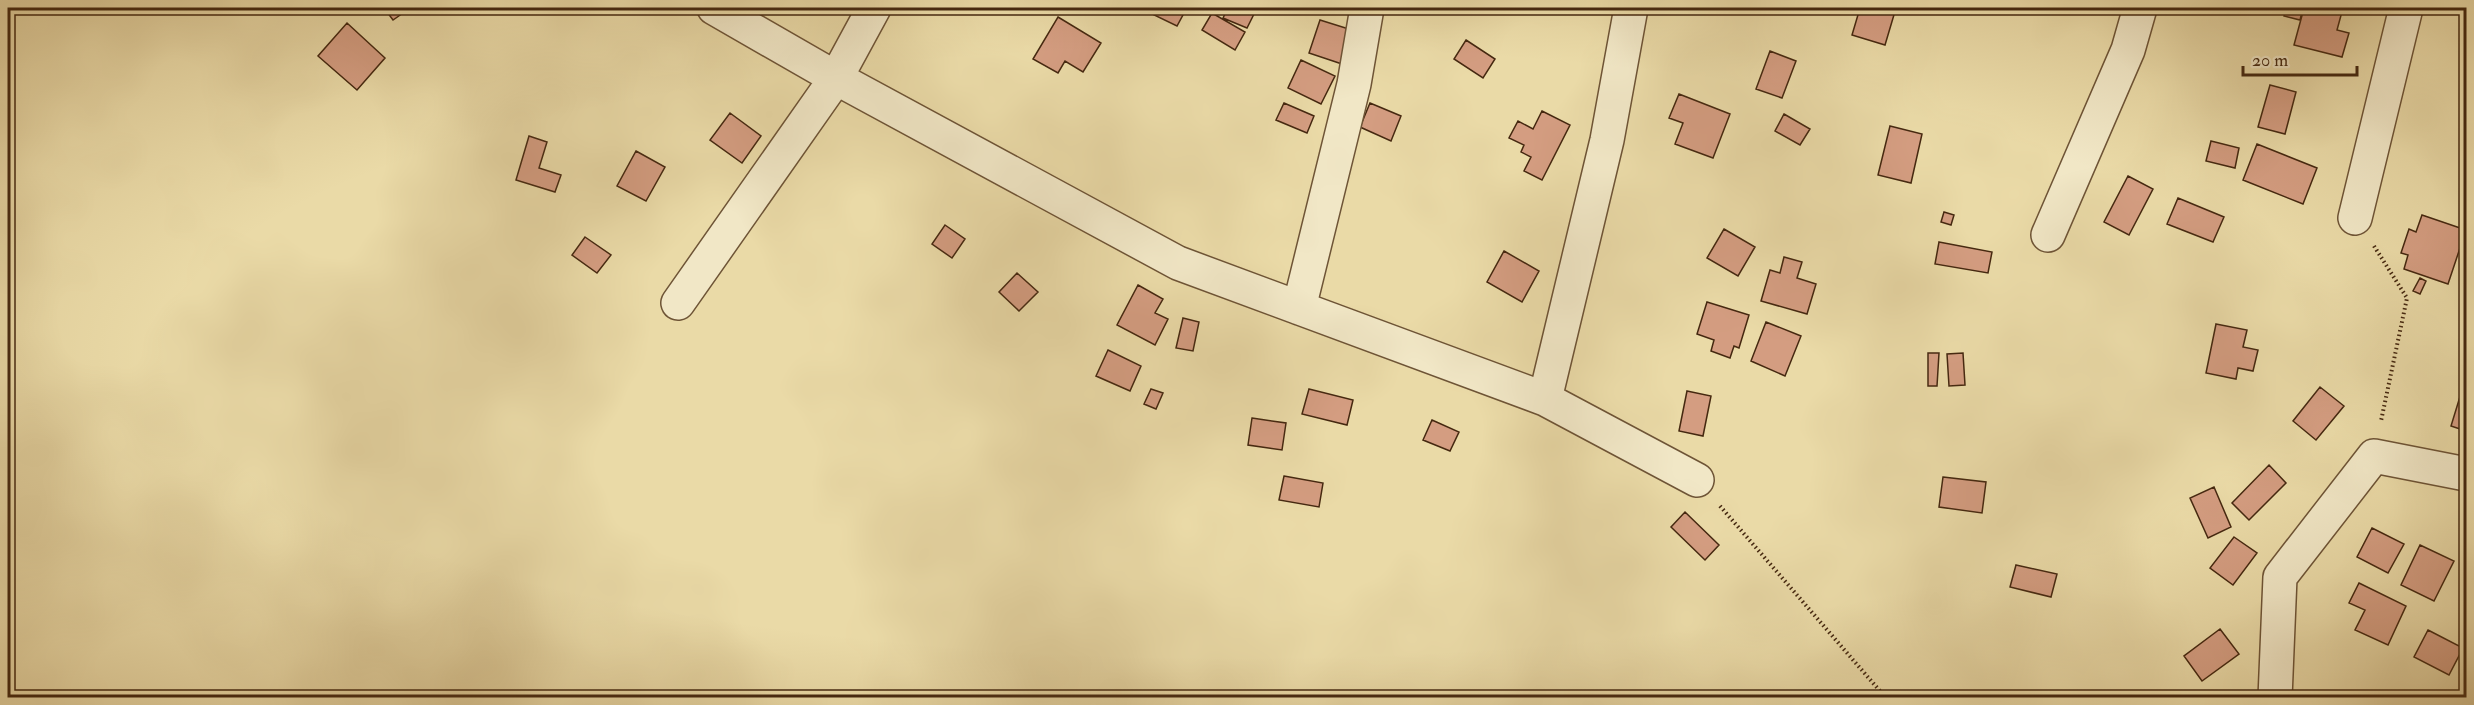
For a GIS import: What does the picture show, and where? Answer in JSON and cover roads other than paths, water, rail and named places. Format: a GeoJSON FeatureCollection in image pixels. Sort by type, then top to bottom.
{"type":"FeatureCollection","features":[{"type":"Feature","properties":{"kind":"street"},"geometry":{"type":"LineString","coordinates":[[714,8],[836,78],[1178,263],[1545,399],[1697,480]]}},
{"type":"Feature","properties":{"kind":"street"},"geometry":{"type":"LineString","coordinates":[[678,303],[836,78],[874,8]]}},
{"type":"Feature","properties":{"kind":"street"},"geometry":{"type":"LineString","coordinates":[[1299,308],[1354,84],[1366,8]]}},
{"type":"Feature","properties":{"kind":"street"},"geometry":{"type":"LineString","coordinates":[[1545,399],[1607,140],[1631,8]]}},
{"type":"Feature","properties":{"kind":"street"},"geometry":{"type":"LineString","coordinates":[[2048,235],[2128,50],[2140,8]]}},
{"type":"Feature","properties":{"kind":"street"},"geometry":{"type":"LineString","coordinates":[[2355,218],[2406,8]]}},
{"type":"Feature","properties":{"kind":"street"},"geometry":{"type":"LineString","coordinates":[[2275,698],[2280,577],[2374,456],[2466,474]]}}]}
